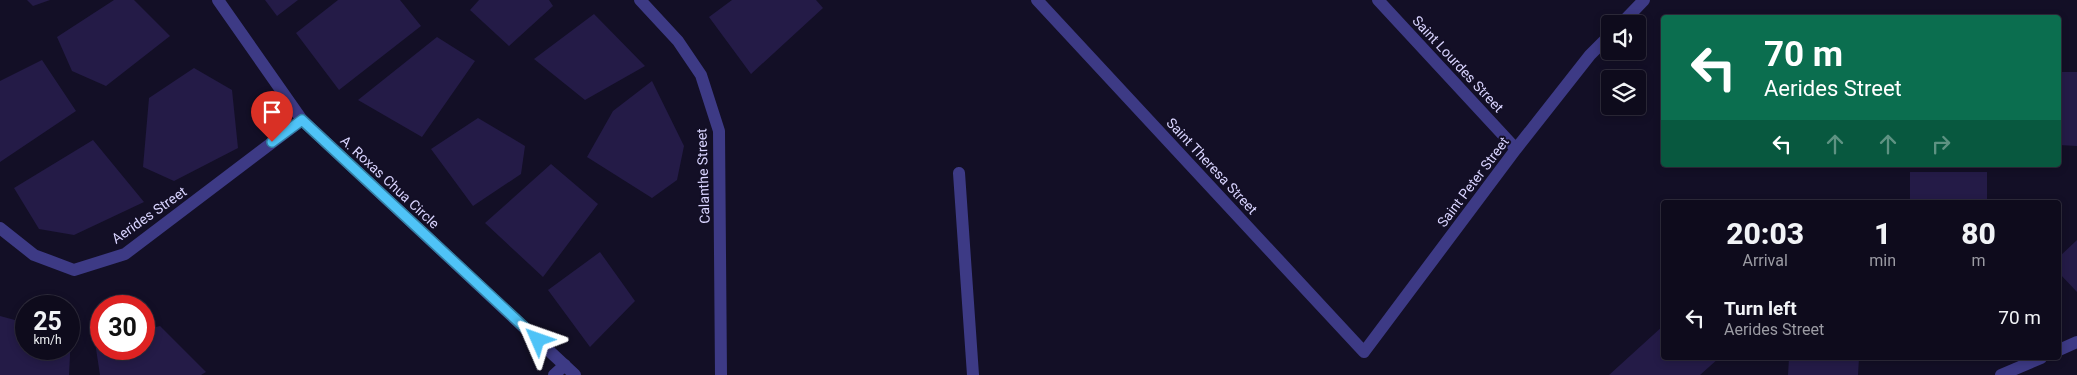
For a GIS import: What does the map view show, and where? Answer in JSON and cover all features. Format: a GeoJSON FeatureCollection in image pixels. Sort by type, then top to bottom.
{"type":"FeatureCollection","features":[{"type":"Feature","properties":{"kind":"street","name":"A. Roxas Chua Circle"},"geometry":{"type":"LineString","coordinates":[[218,0],[302,120],[575,375]]}},
{"type":"Feature","properties":{"kind":"street","name":"Calanthe Street"},"geometry":{"type":"LineString","coordinates":[[640,0],[678,41],[701,75],[719,131],[721,375]]}},
{"type":"Feature","properties":{"kind":"street","name":"Saint Theresa Street"},"geometry":{"type":"LineString","coordinates":[[1037,0],[1364,352]]}},
{"type":"Feature","properties":{"kind":"street","name":"Saint Lourdes Street"},"geometry":{"type":"LineString","coordinates":[[1378,0],[1516,149]]}},
{"type":"Feature","properties":{"kind":"street"},"geometry":{"type":"LineString","coordinates":[[1630,15],[1644,0]]}},
{"type":"Feature","properties":{"kind":"street","name":"Saint Peter Street"},"geometry":{"type":"LineString","coordinates":[[1364,352],[1516,149],[1590,55],[1601,44]]}},
{"type":"Feature","properties":{"kind":"street","name":"Aerides Street"},"geometry":{"type":"LineString","coordinates":[[0,228],[34,255],[74,270],[125,254],[302,120]]}},
{"type":"Feature","properties":{"kind":"street"},"geometry":{"type":"LineString","coordinates":[[959,173],[973,375]]}},
{"type":"Feature","properties":{"kind":"street"},"geometry":{"type":"LineString","coordinates":[[2061,349],[2077,342]]}},
{"type":"Feature","properties":{"kind":"street"},"geometry":{"type":"LineString","coordinates":[[2001,375],[2036,360]]}},
{"type":"Feature","properties":{"kind":"street"},"geometry":{"type":"LineString","coordinates":[[554,375],[565,365]]}},
{"type":"Feature","properties":{"kind":"building"},"geometry":{"type":"Polygon","coordinates":[[[27,0],[50,0],[33,6],[27,0]]]}},
{"type":"Feature","properties":{"kind":"building"},"geometry":{"type":"Polygon","coordinates":[[[114,0],[134,0],[170,36],[106,86],[72,71],[57,37],[114,0]]]}},
{"type":"Feature","properties":{"kind":"building"},"geometry":{"type":"Polygon","coordinates":[[[265,0],[298,0],[277,16],[265,0]]]}},
{"type":"Feature","properties":{"kind":"building"},"geometry":{"type":"Polygon","coordinates":[[[338,0],[400,0],[421,26],[339,90],[296,33],[338,0]]]}},
{"type":"Feature","properties":{"kind":"building"},"geometry":{"type":"Polygon","coordinates":[[[479,0],[549,0],[553,6],[509,46],[470,10],[479,0]]]}},
{"type":"Feature","properties":{"kind":"building"},"geometry":{"type":"Polygon","coordinates":[[[732,0],[816,0],[823,8],[751,74],[709,17],[732,0]]]}},
{"type":"Feature","properties":{"kind":"building"},"geometry":{"type":"Polygon","coordinates":[[[594,14],[645,66],[585,100],[534,59],[594,14]]]}},
{"type":"Feature","properties":{"kind":"building"},"geometry":{"type":"Polygon","coordinates":[[[437,37],[475,61],[422,137],[358,100],[437,37]]]}},
{"type":"Feature","properties":{"kind":"building"},"geometry":{"type":"Polygon","coordinates":[[[42,60],[76,111],[0,162],[0,81],[42,60]]]}},
{"type":"Feature","properties":{"kind":"building"},"geometry":{"type":"Polygon","coordinates":[[[194,68],[232,90],[238,148],[174,181],[143,167],[149,98],[194,68]]]}},
{"type":"Feature","properties":{"kind":"building"},"geometry":{"type":"Polygon","coordinates":[[[2061,72],[2077,72],[2077,146],[2061,145],[2061,72]]]}},
{"type":"Feature","properties":{"kind":"building"},"geometry":{"type":"Polygon","coordinates":[[[652,81],[684,146],[677,180],[652,198],[587,157],[613,111],[652,81]]]}},
{"type":"Feature","properties":{"kind":"building"},"geometry":{"type":"Polygon","coordinates":[[[478,118],[525,146],[521,174],[473,206],[431,149],[478,118]]]}},
{"type":"Feature","properties":{"kind":"building"},"geometry":{"type":"Polygon","coordinates":[[[93,140],[144,202],[74,235],[39,229],[14,188],[93,140]]]}},
{"type":"Feature","properties":{"kind":"building"},"geometry":{"type":"Polygon","coordinates":[[[551,164],[598,204],[543,277],[485,223],[551,164]]]}},
{"type":"Feature","properties":{"kind":"building"},"geometry":{"type":"Polygon","coordinates":[[[1910,172],[1987,172],[1987,200],[1910,200],[1910,172]]]}},
{"type":"Feature","properties":{"kind":"building"},"geometry":{"type":"Polygon","coordinates":[[[2077,240],[2077,292],[2061,275],[2061,255],[2077,240]]]}},
{"type":"Feature","properties":{"kind":"building"},"geometry":{"type":"Polygon","coordinates":[[[600,252],[635,301],[590,347],[548,290],[600,252]]]}},
{"type":"Feature","properties":{"kind":"building"},"geometry":{"type":"Polygon","coordinates":[[[0,316],[15,320],[15,360],[70,360],[69,375],[0,375],[0,316]]]}},
{"type":"Feature","properties":{"kind":"building"},"geometry":{"type":"Polygon","coordinates":[[[160,326],[206,372],[201,375],[100,375],[98,360],[155,360],[155,327],[160,326]]]}},
{"type":"Feature","properties":{"kind":"building"},"geometry":{"type":"Polygon","coordinates":[[[1661,328],[1661,360],[1717,360],[1700,375],[1609,375],[1661,328]]]}},
{"type":"Feature","properties":{"kind":"building"},"geometry":{"type":"Polygon","coordinates":[[[1789,360],[1859,360],[1858,375],[1788,375],[1789,360]]]}},
{"type":"Feature","properties":{"kind":"route"},"geometry":{"type":"LineString","coordinates":[[272,142],[302,120],[538,340]]}}]}
